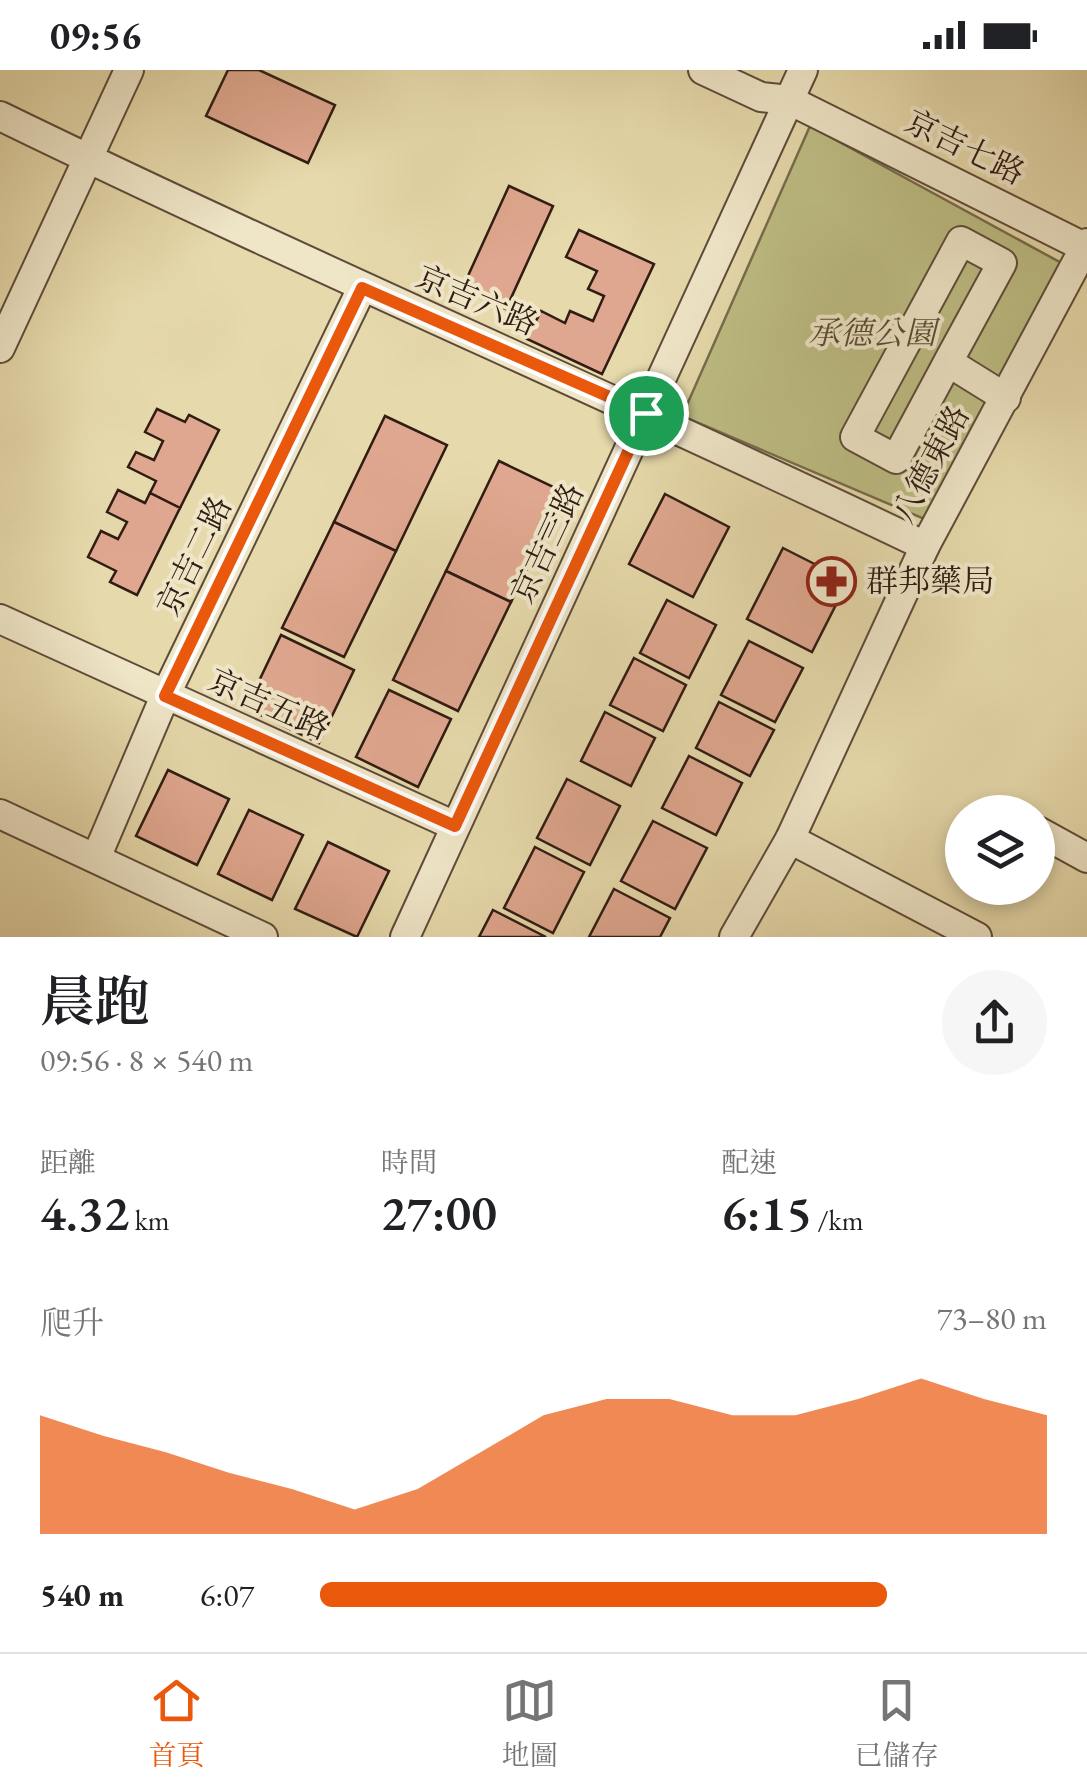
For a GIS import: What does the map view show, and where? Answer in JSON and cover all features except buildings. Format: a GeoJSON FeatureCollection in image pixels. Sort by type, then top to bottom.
{"type":"FeatureCollection","features":[{"type":"Feature","properties":{"kind":"street"},"geometry":{"type":"LineString","coordinates":[[0,348],[129,70]]}},
{"type":"Feature","properties":{"kind":"street","name":"京吉七路"},"geometry":{"type":"LineString","coordinates":[[703,70],[761,97],[789,100],[1084,255]]}},
{"type":"Feature","properties":{"kind":"street","name":"京吉三路"},"geometry":{"type":"LineString","coordinates":[[406,937],[803,70]]}},
{"type":"Feature","properties":{"kind":"street","name":"京吉六路"},"geometry":{"type":"LineString","coordinates":[[0,116],[362,288],[646,413],[926,546]]}},
{"type":"Feature","properties":{"kind":"street"},"geometry":{"type":"LineString","coordinates":[[960,241],[1002,263],[948,362],[896,459],[855,438],[960,241]]}},
{"type":"Feature","properties":{"kind":"street","name":"八德東路"},"geometry":{"type":"LineString","coordinates":[[734,937],[790,839],[926,546],[1084,255]]}},
{"type":"Feature","properties":{"kind":"street","name":"京吉二路"},"geometry":{"type":"LineString","coordinates":[[96,858],[165,696],[362,288]]}},
{"type":"Feature","properties":{"kind":"street"},"geometry":{"type":"LineString","coordinates":[[948,362],[1006,398]]}},
{"type":"Feature","properties":{"kind":"street","name":"京吉五路"},"geometry":{"type":"LineString","coordinates":[[0,619],[455,826]]}},
{"type":"Feature","properties":{"kind":"street"},"geometry":{"type":"LineString","coordinates":[[0,814],[264,937]]}},
{"type":"Feature","properties":{"kind":"street"},"geometry":{"type":"LineString","coordinates":[[790,839],[977,937]]}},
{"type":"Feature","properties":{"kind":"street"},"geometry":{"type":"LineString","coordinates":[[1055,840],[1087,858]]}},
{"type":"Feature","properties":{"kind":"green space","name":"承德公園"},"geometry":{"type":"Polygon","coordinates":[[[810,126],[1067,266],[929,521],[682,416],[810,126]]]}},
{"type":"Feature","properties":{"kind":"place","name":"群邦藥局"},"geometry":{"type":"Point","coordinates":[831,581]}},
{"type":"Feature","properties":{"kind":"route"},"geometry":{"type":"LineString","coordinates":[[362,288],[646,413],[455,826],[165,696],[362,288]]}}]}
